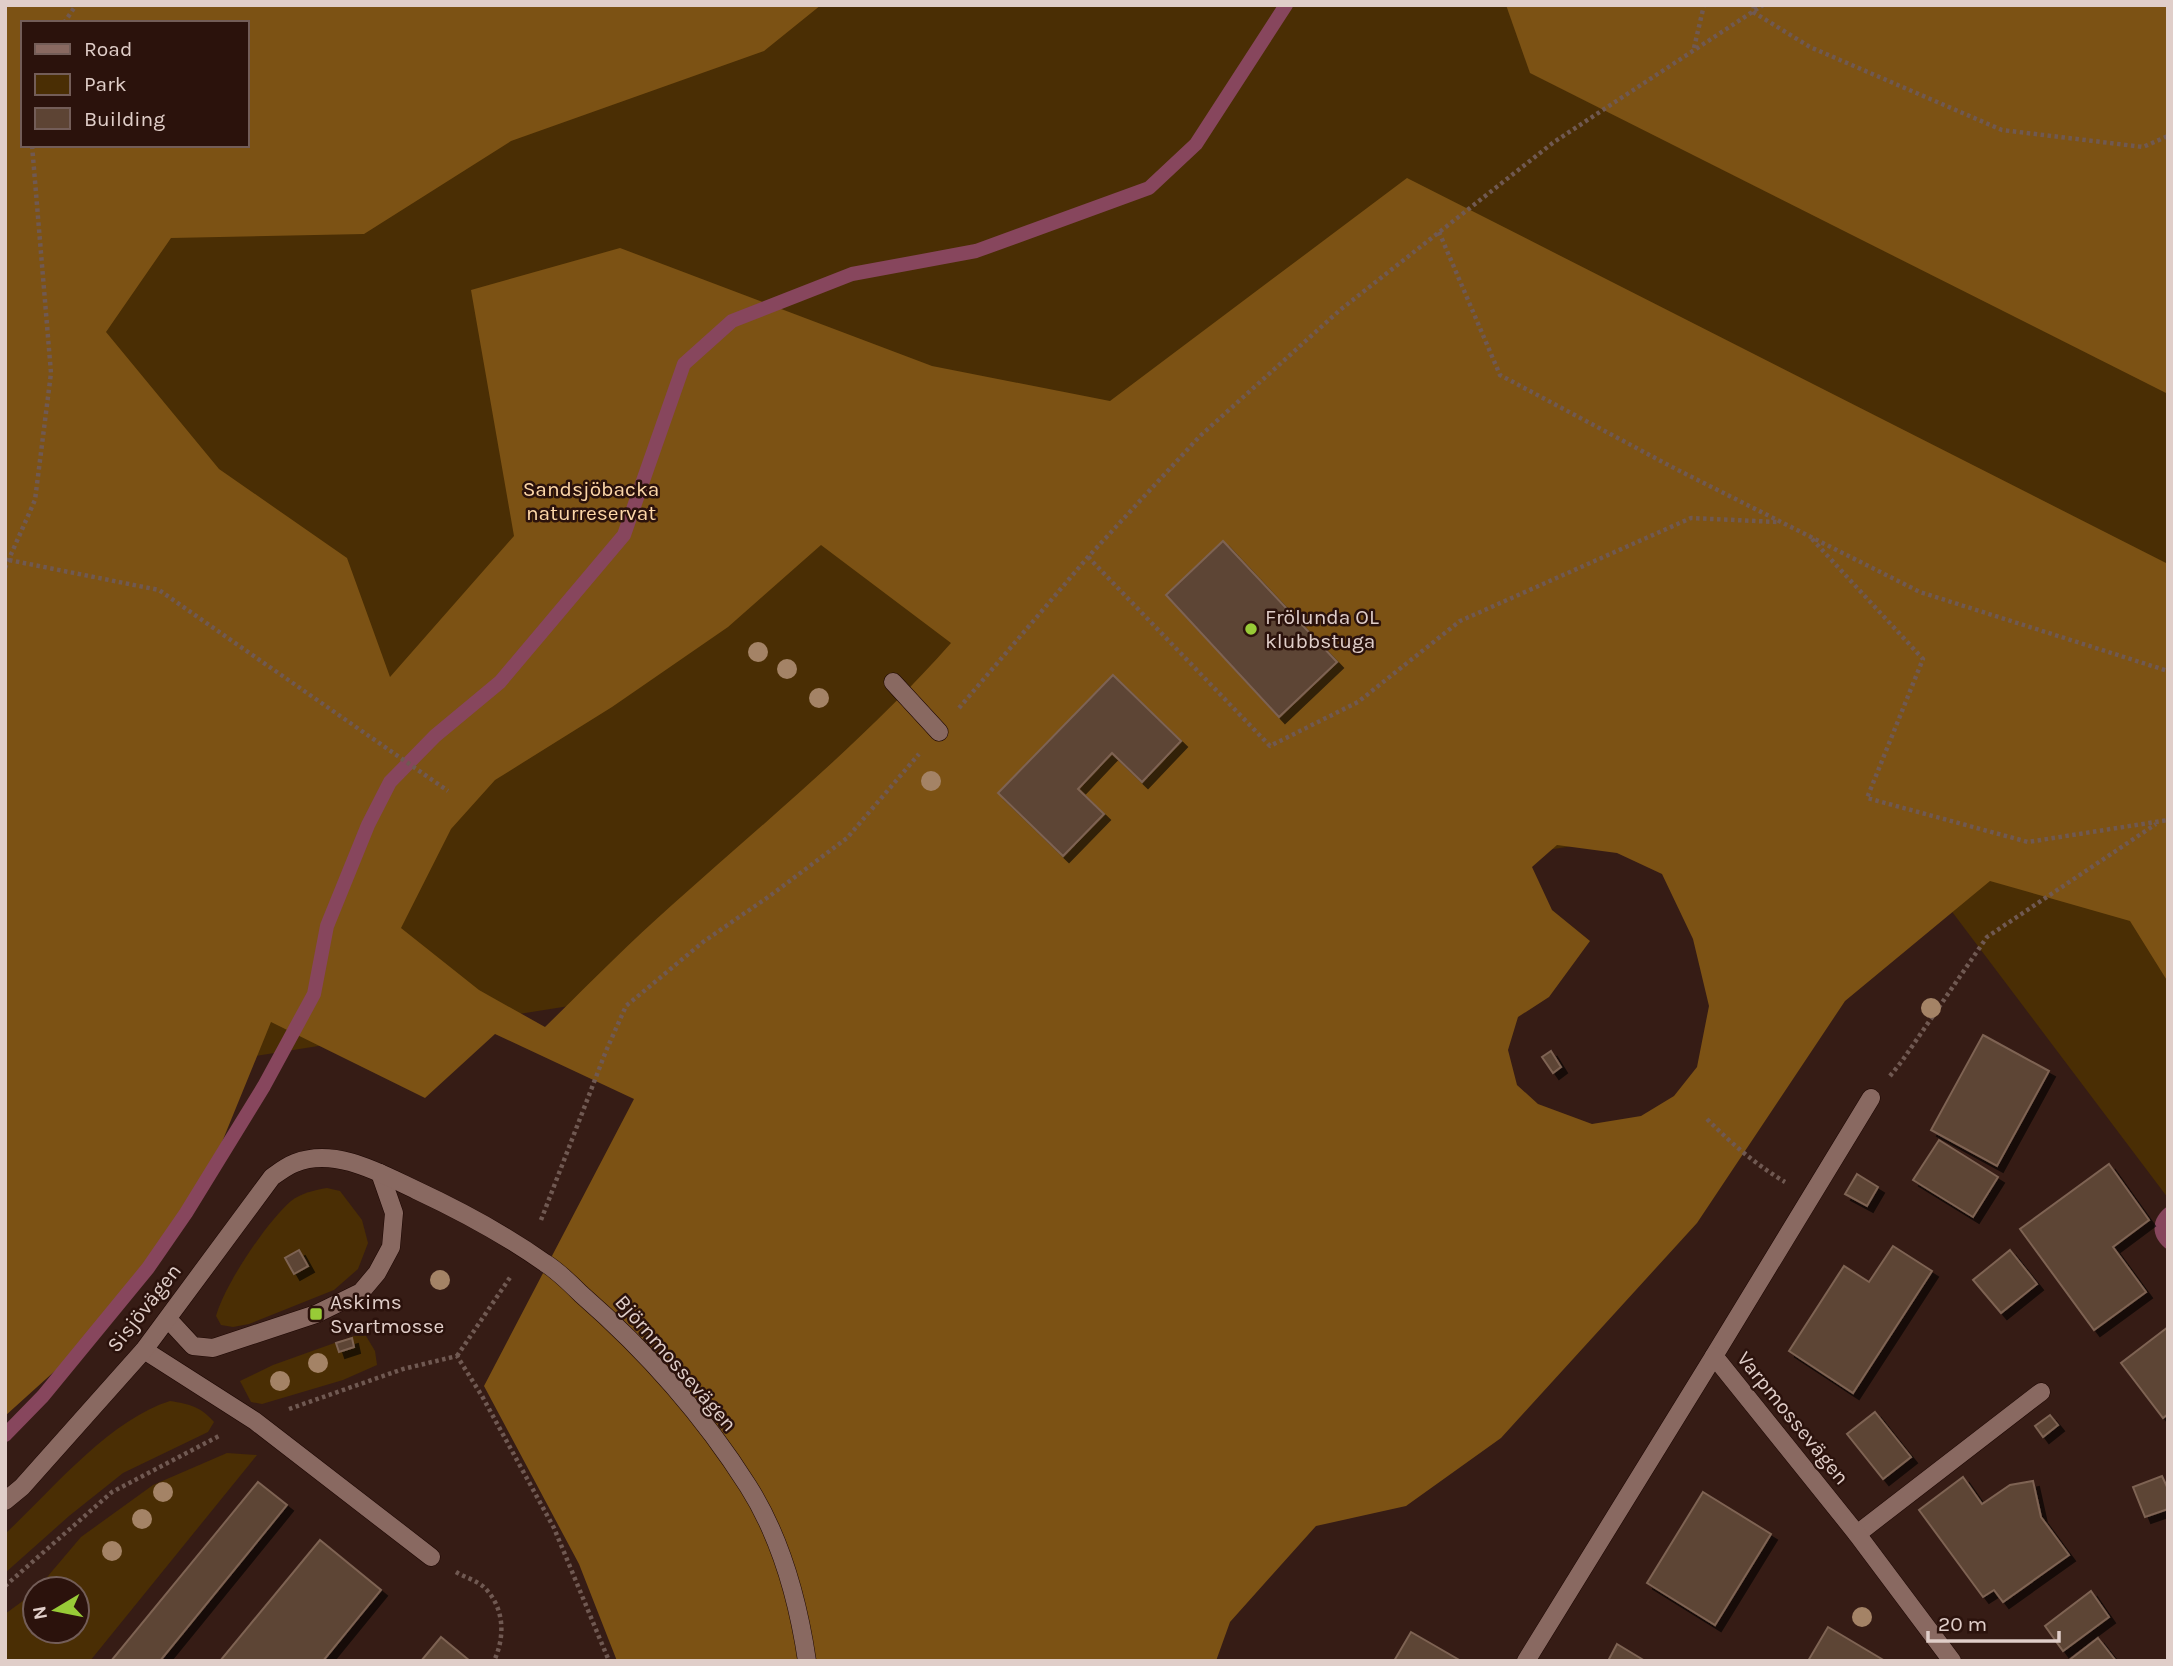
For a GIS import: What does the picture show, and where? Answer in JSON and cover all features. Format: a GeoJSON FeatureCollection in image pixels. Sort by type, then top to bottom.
{"type":"FeatureCollection","features":[{"type":"Feature","properties":{"kind":"street"},"geometry":{"type":"LineString","coordinates":[[893,682],[939,732]]}},
{"type":"Feature","properties":{"kind":"street"},"geometry":{"type":"LineString","coordinates":[[1714,1356],[1871,1098]]}},
{"type":"Feature","properties":{"kind":"street","name":"Björnmossevägen"},"geometry":{"type":"LineString","coordinates":[[324,1158],[352,1163],[380,1173],[468,1214],[547,1264],[615,1323],[696,1414],[749,1487],[785,1561],[807,1661]]}},
{"type":"Feature","properties":{"kind":"street","name":"Sisjövägen"},"geometry":{"type":"LineString","coordinates":[[5,1502],[22,1487],[144,1350],[272,1177],[293,1163],[324,1158]]}},
{"type":"Feature","properties":{"kind":"street"},"geometry":{"type":"LineString","coordinates":[[168,1319],[193,1346],[213,1349],[316,1314],[361,1292],[377,1273],[391,1247],[394,1213],[380,1173]]}},
{"type":"Feature","properties":{"kind":"street"},"geometry":{"type":"LineString","coordinates":[[144,1350],[255,1421],[430,1557]]}},
{"type":"Feature","properties":{"kind":"street","name":"Varpmossevägen"},"geometry":{"type":"LineString","coordinates":[[1526,1661],[1714,1356],[1857,1534],[1952,1661]]}},
{"type":"Feature","properties":{"kind":"street"},"geometry":{"type":"LineString","coordinates":[[1857,1534],[2041,1392]]}},
{"type":"Feature","properties":{"kind":"path"},"geometry":{"type":"LineString","coordinates":[[65,21],[76,5]]}},
{"type":"Feature","properties":{"kind":"path"},"geometry":{"type":"LineString","coordinates":[[1694,49],[1704,5]]}},
{"type":"Feature","properties":{"kind":"path"},"geometry":{"type":"LineString","coordinates":[[541,1220],[626,1006],[703,942],[847,838],[1088,557],[1200,436],[1340,310],[1554,142],[1754,8],[1763,5]]}},
{"type":"Feature","properties":{"kind":"path"},"geometry":{"type":"LineString","coordinates":[[1754,8],[1810,47],[2002,130],[2143,147],[2168,136]]}},
{"type":"Feature","properties":{"kind":"path"},"geometry":{"type":"LineString","coordinates":[[5,568],[36,500],[51,373],[32,147]]}},
{"type":"Feature","properties":{"kind":"path"},"geometry":{"type":"LineString","coordinates":[[1439,232],[1500,375],[1672,467],[1920,592],[2168,671]]}},
{"type":"Feature","properties":{"kind":"path"},"geometry":{"type":"LineString","coordinates":[[1088,557],[1270,746],[1357,702],[1460,621],[1691,518],[1782,523]]}},
{"type":"Feature","properties":{"kind":"path"},"geometry":{"type":"LineString","coordinates":[[1808,536],[1923,659],[1867,798],[2028,842],[2159,822]]}},
{"type":"Feature","properties":{"kind":"path"},"geometry":{"type":"LineString","coordinates":[[9,560],[159,590],[448,791]]}},
{"type":"Feature","properties":{"kind":"path"},"geometry":{"type":"LineString","coordinates":[[1871,1098],[1902,1062],[1987,937],[2168,818]]}},
{"type":"Feature","properties":{"kind":"path"},"geometry":{"type":"LineString","coordinates":[[1707,1119],[1760,1167],[1811,1197]]}},
{"type":"Feature","properties":{"kind":"path"},"geometry":{"type":"LineString","coordinates":[[457,1356],[512,1275]]}},
{"type":"Feature","properties":{"kind":"path"},"geometry":{"type":"LineString","coordinates":[[430,1557],[484,1588],[490,1597],[503,1625],[502,1644],[494,1661]]}},
{"type":"Feature","properties":{"kind":"green space","name":"Sandsjöbacka naturreservat"},"geometry":{"type":"Polygon","coordinates":[[[5,5],[2168,5],[2168,1198],[1867,799],[5,1096],[5,5]]]}},
{"type":"Feature","properties":{"kind":"green space","name":"Sandsjöbacka naturreservat"},"geometry":{"type":"Polygon","coordinates":[[[5,5],[821,5],[764,51],[511,141],[364,234],[171,238],[106,332],[219,469],[347,558],[390,677],[514,536],[471,290],[620,248],[932,366],[1110,401],[1407,178],[2168,564],[2168,982],[2130,921],[1990,881],[1845,1001],[1697,1223],[1501,1438],[1406,1506],[1316,1526],[1230,1622],[1216,1661],[617,1661],[579,1564],[484,1386],[634,1099],[495,1034],[425,1098],[271,1022],[211,1169],[88,1341],[5,1416],[5,5]],[[821,545],[728,627],[612,707],[495,780],[451,829],[401,928],[479,990],[545,1027],[656,920],[850,746],[951,643],[821,545]],[[1557,845],[1532,867],[1552,910],[1590,941],[1549,997],[1518,1017],[1508,1050],[1517,1085],[1538,1104],[1592,1124],[1641,1116],[1674,1096],[1697,1067],[1709,1006],[1693,939],[1662,874],[1617,853],[1557,845]]]}},
{"type":"Feature","properties":{"kind":"green space"},"geometry":{"type":"Polygon","coordinates":[[[1506,5],[2168,5],[2168,394],[1530,73],[1506,5]]]}},
{"type":"Feature","properties":{"kind":"green space"},"geometry":{"type":"Polygon","coordinates":[[[327,1188],[340,1191],[362,1220],[368,1243],[358,1269],[334,1290],[249,1324],[233,1327],[221,1325],[216,1316],[228,1288],[270,1224],[295,1198],[327,1188]]]}},
{"type":"Feature","properties":{"kind":"green space"},"geometry":{"type":"Polygon","coordinates":[[[354,1336],[366,1336],[375,1351],[377,1365],[343,1380],[262,1404],[251,1402],[240,1381],[273,1365],[354,1336]]]}},
{"type":"Feature","properties":{"kind":"green space"},"geometry":{"type":"Polygon","coordinates":[[[170,1401],[189,1405],[204,1413],[214,1422],[208,1432],[123,1473],[69,1516],[5,1573],[5,1534],[103,1440],[147,1410],[170,1401]]]}},
{"type":"Feature","properties":{"kind":"green space"},"geometry":{"type":"Polygon","coordinates":[[[227,1453],[257,1455],[90,1661],[5,1661],[5,1614],[21,1602],[21,1645],[91,1645],[91,1575],[49,1575],[81,1537],[153,1485],[227,1453]]]}},
{"type":"Feature","properties":{"kind":"shaded area"},"geometry":{"type":"Polygon","coordinates":[[[2168,1206],[2168,1250],[2155,1234],[2155,1222],[2168,1206]]]}},
{"type":"Feature","properties":{"kind":"building","name":"Frölunda OL klubbstuga"},"geometry":{"type":"Polygon","coordinates":[[[1223,541],[1337,662],[1279,717],[1166,595],[1223,541]]]}},
{"type":"Feature","properties":{"kind":"building"},"geometry":{"type":"Polygon","coordinates":[[[1113,675],[1181,741],[1142,782],[1112,753],[1078,789],[1104,814],[1063,856],[998,793],[1113,675]]]}},
{"type":"Feature","properties":{"kind":"building"},"geometry":{"type":"Polygon","coordinates":[[[1983,1035],[2049,1071],[1997,1166],[1931,1130],[1983,1035]]]}},
{"type":"Feature","properties":{"kind":"building"},"geometry":{"type":"Polygon","coordinates":[[[1551,1051],[1561,1067],[1553,1073],[1542,1057],[1551,1051]]]}},
{"type":"Feature","properties":{"kind":"building"},"geometry":{"type":"Polygon","coordinates":[[[1939,1140],[1998,1177],[1973,1217],[1913,1180],[1939,1140]]]}},
{"type":"Feature","properties":{"kind":"building"},"geometry":{"type":"Polygon","coordinates":[[[2109,1164],[2149,1220],[2113,1247],[2146,1292],[2094,1330],[2020,1229],[2109,1164]]]}},
{"type":"Feature","properties":{"kind":"building"},"geometry":{"type":"Polygon","coordinates":[[[1857,1174],[1878,1187],[1867,1206],[1845,1194],[1857,1174]]]}},
{"type":"Feature","properties":{"kind":"building"},"geometry":{"type":"Polygon","coordinates":[[[1893,1246],[1932,1271],[1853,1393],[1789,1351],[1844,1266],[1869,1282],[1893,1246]]]}},
{"type":"Feature","properties":{"kind":"building"},"geometry":{"type":"Polygon","coordinates":[[[299,1250],[308,1266],[294,1274],[285,1258],[299,1250]]]}},
{"type":"Feature","properties":{"kind":"building"},"geometry":{"type":"Polygon","coordinates":[[[2010,1250],[2037,1284],[2001,1313],[1973,1280],[2010,1250]]]}},
{"type":"Feature","properties":{"kind":"building"},"geometry":{"type":"Polygon","coordinates":[[[2168,1327],[2168,1414],[2163,1418],[2121,1363],[2168,1327]]]}},
{"type":"Feature","properties":{"kind":"building"},"geometry":{"type":"Polygon","coordinates":[[[352,1338],[354,1347],[339,1352],[336,1343],[352,1338]]]}},
{"type":"Feature","properties":{"kind":"building"},"geometry":{"type":"Polygon","coordinates":[[[1875,1412],[1911,1457],[1883,1479],[1847,1434],[1875,1412]]]}},
{"type":"Feature","properties":{"kind":"building"},"geometry":{"type":"Polygon","coordinates":[[[2050,1415],[2058,1425],[2043,1437],[2035,1426],[2050,1415]]]}},
{"type":"Feature","properties":{"kind":"building"},"geometry":{"type":"Polygon","coordinates":[[[2162,1476],[2168,1489],[2168,1509],[2145,1517],[2133,1487],[2162,1476]]]}},
{"type":"Feature","properties":{"kind":"building"},"geometry":{"type":"Polygon","coordinates":[[[1963,1477],[1982,1504],[2010,1485],[2033,1481],[2041,1517],[2069,1555],[2003,1602],[1994,1590],[1983,1597],[1919,1510],[1963,1477]]]}},
{"type":"Feature","properties":{"kind":"building"},"geometry":{"type":"Polygon","coordinates":[[[258,1482],[287,1505],[160,1661],[111,1661],[258,1482]]]}},
{"type":"Feature","properties":{"kind":"building"},"geometry":{"type":"Polygon","coordinates":[[[1703,1492],[1771,1534],[1715,1625],[1647,1583],[1703,1492]]]}},
{"type":"Feature","properties":{"kind":"building"},"geometry":{"type":"Polygon","coordinates":[[[320,1540],[381,1590],[323,1661],[220,1661],[320,1540]]]}},
{"type":"Feature","properties":{"kind":"building"},"geometry":{"type":"Polygon","coordinates":[[[2091,1591],[2109,1617],[2063,1651],[2045,1626],[2091,1591]]]}},
{"type":"Feature","properties":{"kind":"building"},"geometry":{"type":"Polygon","coordinates":[[[1828,1627],[1885,1661],[1808,1661],[1828,1627]]]}},
{"type":"Feature","properties":{"kind":"building"},"geometry":{"type":"Polygon","coordinates":[[[1411,1632],[1461,1661],[1394,1661],[1411,1632]]]}},
{"type":"Feature","properties":{"kind":"building"},"geometry":{"type":"Polygon","coordinates":[[[441,1637],[470,1661],[421,1661],[441,1637]]]}},
{"type":"Feature","properties":{"kind":"building"},"geometry":{"type":"Polygon","coordinates":[[[2098,1638],[2116,1661],[2068,1661],[2098,1638]]]}},
{"type":"Feature","properties":{"kind":"building"},"geometry":{"type":"Polygon","coordinates":[[[1617,1644],[1645,1661],[1608,1661],[1617,1644]]]}},
{"type":"Feature","properties":{"kind":"waterway"},"geometry":{"type":"LineString","coordinates":[[5,1435],[43,1396],[148,1268],[186,1213],[264,1086],[314,994],[327,926],[368,825],[390,782],[435,736],[500,682],[624,535],[684,364],[732,321],[852,274],[976,251],[1149,188],[1196,144],[1286,5]]}},
{"type":"Feature","properties":{"kind":"place","name":"Frölunda OL klubbstuga"},"geometry":{"type":"Point","coordinates":[1251,629]}},
{"type":"Feature","properties":{"kind":"place","name":"Askims Svartmosse"},"geometry":{"type":"Point","coordinates":[316,1314]}}]}
